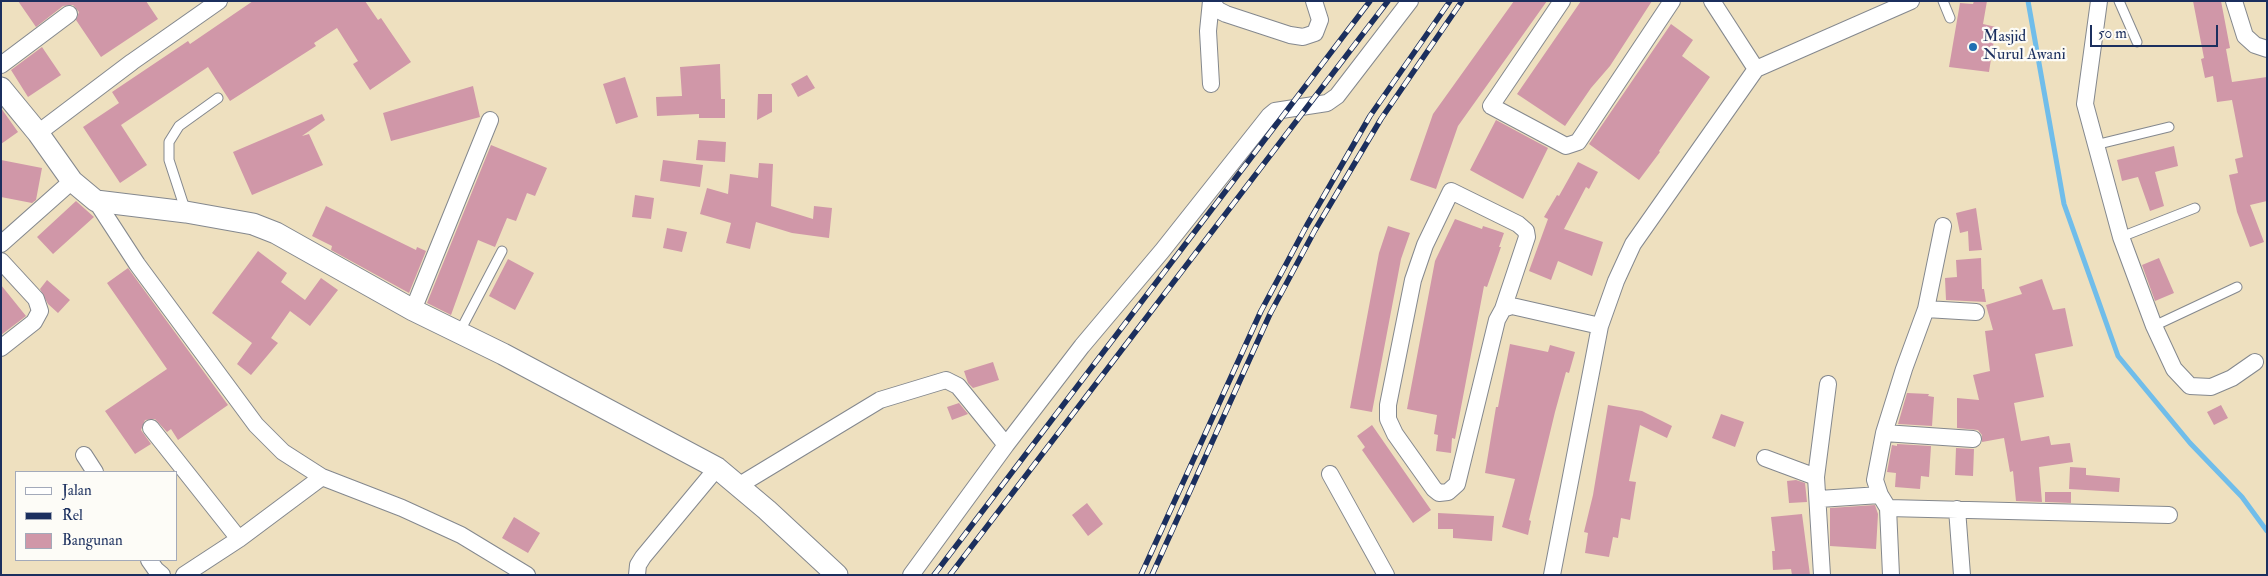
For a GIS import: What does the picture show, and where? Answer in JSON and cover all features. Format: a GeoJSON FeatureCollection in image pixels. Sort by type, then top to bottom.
{"type":"FeatureCollection","features":[{"type":"Feature","properties":{"kind":"street"},"geometry":{"type":"LineString","coordinates":[[38,133],[132,62],[219,1]]}},
{"type":"Feature","properties":{"kind":"street"},"geometry":{"type":"LineString","coordinates":[[1211,1],[1218,10],[1226,14],[1290,35],[1303,36],[1315,33],[1320,20],[1314,1]]}},
{"type":"Feature","properties":{"kind":"street"},"geometry":{"type":"LineString","coordinates":[[1210,84],[1208,31],[1211,1]]}},
{"type":"Feature","properties":{"kind":"street"},"geometry":{"type":"LineString","coordinates":[[911,575],[1006,445],[1082,346],[1162,251],[1269,116],[1275,111],[1327,103],[1337,96],[1410,1]]}},
{"type":"Feature","properties":{"kind":"street"},"geometry":{"type":"LineString","coordinates":[[1562,1],[1491,106],[1566,146],[1578,142],[1672,1]]}},
{"type":"Feature","properties":{"kind":"street"},"geometry":{"type":"LineString","coordinates":[[1712,1],[1756,69]]}},
{"type":"Feature","properties":{"kind":"street"},"geometry":{"type":"LineString","coordinates":[[1552,575],[1600,326],[1616,281],[1634,244],[1756,69],[1911,1]]}},
{"type":"Feature","properties":{"kind":"street"},"geometry":{"type":"LineString","coordinates":[[2099,1],[2085,104],[2121,237],[2154,326],[2174,369],[2190,386],[2210,388],[2232,378],[2255,362]]}},
{"type":"Feature","properties":{"kind":"street"},"geometry":{"type":"LineString","coordinates":[[2234,1],[2245,36],[2255,45],[2267,49]]}},
{"type":"Feature","properties":{"kind":"street"},"geometry":{"type":"LineString","coordinates":[[1,65],[69,14]]}},
{"type":"Feature","properties":{"kind":"street"},"geometry":{"type":"LineString","coordinates":[[1,88],[38,133],[72,181],[96,201],[133,258],[256,425],[284,452],[322,477],[402,508],[462,535],[527,575]]}},
{"type":"Feature","properties":{"kind":"street"},"geometry":{"type":"LineString","coordinates":[[413,310],[490,120]]}},
{"type":"Feature","properties":{"kind":"street"},"geometry":{"type":"LineString","coordinates":[[4,236],[72,181]]}},
{"type":"Feature","properties":{"kind":"street"},"geometry":{"type":"LineString","coordinates":[[1503,309],[1527,237],[1526,231],[1518,224],[1451,191],[1425,245],[1413,280],[1388,405],[1388,419],[1395,434],[1434,489],[1439,493],[1448,492],[1457,484],[1497,320],[1503,309],[1512,306],[1600,326]]}},
{"type":"Feature","properties":{"kind":"street"},"geometry":{"type":"LineString","coordinates":[[96,201],[186,212],[253,224],[276,233],[413,310],[503,354],[717,468],[837,575]]}},
{"type":"Feature","properties":{"kind":"street"},"geometry":{"type":"LineString","coordinates":[[1890,575],[1884,502],[1875,480],[1884,433],[1904,369],[1926,310],[1943,226]]}},
{"type":"Feature","properties":{"kind":"street"},"geometry":{"type":"LineString","coordinates":[[1,261],[36,299],[40,311],[34,322],[1,348]]}},
{"type":"Feature","properties":{"kind":"street"},"geometry":{"type":"LineString","coordinates":[[1926,310],[1976,312]]}},
{"type":"Feature","properties":{"kind":"street"},"geometry":{"type":"LineString","coordinates":[[738,486],[880,400],[946,380],[958,386],[1006,445]]}},
{"type":"Feature","properties":{"kind":"street"},"geometry":{"type":"LineString","coordinates":[[1822,575],[1816,477],[1828,384]]}},
{"type":"Feature","properties":{"kind":"street"},"geometry":{"type":"LineString","coordinates":[[151,428],[239,539]]}},
{"type":"Feature","properties":{"kind":"street"},"geometry":{"type":"LineString","coordinates":[[1884,433],[1973,439]]}},
{"type":"Feature","properties":{"kind":"street"},"geometry":{"type":"LineString","coordinates":[[84,455],[94,471]]}},
{"type":"Feature","properties":{"kind":"street"},"geometry":{"type":"LineString","coordinates":[[1765,458],[1816,477]]}},
{"type":"Feature","properties":{"kind":"street"},"geometry":{"type":"LineString","coordinates":[[637,575],[638,565],[643,558],[717,468]]}},
{"type":"Feature","properties":{"kind":"street"},"geometry":{"type":"LineString","coordinates":[[1330,474],[1386,575]]}},
{"type":"Feature","properties":{"kind":"street"},"geometry":{"type":"LineString","coordinates":[[184,575],[239,539],[322,477]]}},
{"type":"Feature","properties":{"kind":"street"},"geometry":{"type":"LineString","coordinates":[[1818,499],[1884,502],[1957,509],[1968,512],[2169,515]]}},
{"type":"Feature","properties":{"kind":"street"},"geometry":{"type":"LineString","coordinates":[[1957,509],[1962,575]]}},
{"type":"Feature","properties":{"kind":"street"},"geometry":{"type":"LineString","coordinates":[[150,561],[162,575]]}},
{"type":"Feature","properties":{"kind":"lane"},"geometry":{"type":"LineString","coordinates":[[1943,1],[1950,18]]}},
{"type":"Feature","properties":{"kind":"lane"},"geometry":{"type":"LineString","coordinates":[[2119,1],[2136,42]]}},
{"type":"Feature","properties":{"kind":"lane"},"geometry":{"type":"LineString","coordinates":[[186,212],[169,160],[169,142],[179,126],[218,98]]}},
{"type":"Feature","properties":{"kind":"lane"},"geometry":{"type":"LineString","coordinates":[[2095,145],[2169,127]]}},
{"type":"Feature","properties":{"kind":"lane"},"geometry":{"type":"LineString","coordinates":[[2121,237],[2195,208]]}},
{"type":"Feature","properties":{"kind":"lane"},"geometry":{"type":"LineString","coordinates":[[459,334],[502,251]]}},
{"type":"Feature","properties":{"kind":"lane"},"geometry":{"type":"LineString","coordinates":[[2154,326],[2237,287]]}},
{"type":"Feature","properties":{"kind":"building"},"geometry":{"type":"Polygon","coordinates":[[[18,1],[146,1],[158,19],[101,57],[76,20],[79,12],[73,5],[63,6],[36,27],[18,1]]]}},
{"type":"Feature","properties":{"kind":"building"},"geometry":{"type":"Polygon","coordinates":[[[253,1],[365,1],[378,20],[381,18],[411,62],[370,90],[353,64],[358,61],[337,28],[314,43],[316,46],[230,101],[208,67],[121,125],[147,165],[120,183],[83,127],[119,103],[112,92],[188,41],[190,44],[253,1]]]}},
{"type":"Feature","properties":{"kind":"building"},"geometry":{"type":"Polygon","coordinates":[[[1514,1],[1547,1],[1458,126],[1436,189],[1410,180],[1433,114],[1514,1]]]}},
{"type":"Feature","properties":{"kind":"building"},"geometry":{"type":"Polygon","coordinates":[[[1581,1],[1652,1],[1610,66],[1591,88],[1565,126],[1517,94],[1581,1]]]}},
{"type":"Feature","properties":{"kind":"building","name":"Masjid Nurul Awani"},"geometry":{"type":"Polygon","coordinates":[[[1974,1],[1987,1],[1983,24],[1996,27],[1989,72],[1949,67],[1960,3],[1973,4],[1974,1]]]}},
{"type":"Feature","properties":{"kind":"building"},"geometry":{"type":"Polygon","coordinates":[[[2193,1],[2221,1],[2230,48],[2226,49],[2232,82],[2267,77],[2267,201],[2250,205],[2264,242],[2250,247],[2237,212],[2229,175],[2238,173],[2235,159],[2243,157],[2232,100],[2217,102],[2213,76],[2205,78],[2201,59],[2204,58],[2193,1]]]}},
{"type":"Feature","properties":{"kind":"building"},"geometry":{"type":"Polygon","coordinates":[[[1671,24],[1693,40],[1682,56],[1710,77],[1639,180],[1589,144],[1671,24]]]}},
{"type":"Feature","properties":{"kind":"building"},"geometry":{"type":"Polygon","coordinates":[[[42,47],[61,75],[28,97],[11,70],[42,47]]]}},
{"type":"Feature","properties":{"kind":"building"},"geometry":{"type":"Polygon","coordinates":[[[720,64],[721,99],[725,99],[725,118],[699,118],[699,114],[657,116],[656,97],[682,96],[680,67],[720,64]]]}},
{"type":"Feature","properties":{"kind":"building"},"geometry":{"type":"Polygon","coordinates":[[[807,75],[815,88],[798,97],[791,84],[807,75]]]}},
{"type":"Feature","properties":{"kind":"building"},"geometry":{"type":"Polygon","coordinates":[[[625,77],[638,117],[616,124],[603,84],[625,77]]]}},
{"type":"Feature","properties":{"kind":"building"},"geometry":{"type":"Polygon","coordinates":[[[473,86],[480,117],[391,141],[383,113],[473,86]]]}},
{"type":"Feature","properties":{"kind":"building"},"geometry":{"type":"Polygon","coordinates":[[[758,94],[772,94],[772,112],[757,120],[758,94]]]}},
{"type":"Feature","properties":{"kind":"building"},"geometry":{"type":"Polygon","coordinates":[[[1,108],[18,132],[1,144],[1,108]]]}},
{"type":"Feature","properties":{"kind":"building"},"geometry":{"type":"Polygon","coordinates":[[[322,114],[325,120],[302,136],[309,134],[323,165],[252,195],[233,152],[322,114]]]}},
{"type":"Feature","properties":{"kind":"building"},"geometry":{"type":"Polygon","coordinates":[[[1496,120],[1548,148],[1523,199],[1470,170],[1496,120]]]}},
{"type":"Feature","properties":{"kind":"building"},"geometry":{"type":"Polygon","coordinates":[[[698,140],[726,142],[725,162],[696,160],[698,140]]]}},
{"type":"Feature","properties":{"kind":"building"},"geometry":{"type":"Polygon","coordinates":[[[491,145],[547,168],[535,196],[527,193],[516,221],[507,218],[495,247],[478,240],[451,315],[427,303],[491,145]]]}},
{"type":"Feature","properties":{"kind":"building"},"geometry":{"type":"Polygon","coordinates":[[[2174,146],[2178,166],[2155,172],[2164,206],[2150,211],[2138,177],[2122,181],[2117,160],[2174,146]]]}},
{"type":"Feature","properties":{"kind":"building"},"geometry":{"type":"Polygon","coordinates":[[[1,160],[42,168],[36,200],[32,203],[1,197],[1,160]]]}},
{"type":"Feature","properties":{"kind":"building"},"geometry":{"type":"Polygon","coordinates":[[[663,160],[703,165],[700,187],[660,181],[663,160]]]}},
{"type":"Feature","properties":{"kind":"building"},"geometry":{"type":"Polygon","coordinates":[[[1578,162],[1598,172],[1589,189],[1586,187],[1564,229],[1603,242],[1592,276],[1558,261],[1551,280],[1529,271],[1548,219],[1544,217],[1557,195],[1559,196],[1578,162]]]}},
{"type":"Feature","properties":{"kind":"building"},"geometry":{"type":"Polygon","coordinates":[[[759,163],[773,164],[771,206],[813,219],[814,206],[832,208],[829,238],[792,233],[756,222],[750,249],[726,243],[731,223],[700,214],[707,188],[728,194],[730,174],[758,178],[759,163]]]}},
{"type":"Feature","properties":{"kind":"building"},"geometry":{"type":"Polygon","coordinates":[[[635,195],[654,198],[651,219],[632,217],[635,195]]]}},
{"type":"Feature","properties":{"kind":"building"},"geometry":{"type":"Polygon","coordinates":[[[76,201],[94,217],[53,254],[37,237],[76,201]]]}},
{"type":"Feature","properties":{"kind":"building"},"geometry":{"type":"Polygon","coordinates":[[[326,206],[416,250],[417,247],[426,251],[409,293],[331,250],[332,246],[312,236],[326,206]]]}},
{"type":"Feature","properties":{"kind":"building"},"geometry":{"type":"Polygon","coordinates":[[[1976,208],[1982,250],[1969,251],[1968,231],[1960,233],[1956,213],[1976,208]]]}},
{"type":"Feature","properties":{"kind":"building"},"geometry":{"type":"Polygon","coordinates":[[[1455,219],[1482,229],[1483,226],[1504,233],[1487,287],[1484,286],[1455,439],[1452,438],[1451,453],[1436,451],[1438,435],[1434,434],[1437,415],[1407,409],[1435,261],[1455,219]]]}},
{"type":"Feature","properties":{"kind":"building"},"geometry":{"type":"Polygon","coordinates":[[[1388,226],[1410,233],[1401,259],[1372,412],[1350,408],[1379,253],[1388,226]]]}},
{"type":"Feature","properties":{"kind":"building"},"geometry":{"type":"Polygon","coordinates":[[[667,228],[687,232],[682,252],[663,248],[667,228]]]}},
{"type":"Feature","properties":{"kind":"building"},"geometry":{"type":"Polygon","coordinates":[[[258,251],[287,273],[281,282],[305,300],[321,278],[338,290],[310,326],[290,311],[271,338],[278,343],[251,375],[237,364],[252,343],[212,313],[258,251]]]}},
{"type":"Feature","properties":{"kind":"building"},"geometry":{"type":"Polygon","coordinates":[[[1981,258],[1982,289],[1984,289],[1986,302],[1946,300],[1945,278],[1957,277],[1956,260],[1981,258]]]}},
{"type":"Feature","properties":{"kind":"building"},"geometry":{"type":"Polygon","coordinates":[[[2159,258],[2174,293],[2155,301],[2142,265],[2159,258]]]}},
{"type":"Feature","properties":{"kind":"building"},"geometry":{"type":"Polygon","coordinates":[[[508,259],[534,273],[515,310],[489,296],[508,259]]]}},
{"type":"Feature","properties":{"kind":"building"},"geometry":{"type":"Polygon","coordinates":[[[128,268],[228,405],[178,440],[171,429],[167,432],[155,419],[145,420],[141,430],[151,444],[135,454],[105,411],[167,369],[107,283],[128,268]]]}},
{"type":"Feature","properties":{"kind":"building"},"geometry":{"type":"Polygon","coordinates":[[[2042,279],[2053,310],[2065,308],[2073,346],[2035,354],[2044,397],[2014,403],[2021,441],[2049,436],[2051,445],[2070,443],[2073,462],[2039,467],[2042,502],[2016,501],[2013,471],[2010,472],[2004,438],[1982,442],[1982,435],[1978,430],[1957,428],[1957,398],[1979,400],[1973,375],[1990,371],[1985,331],[1993,330],[1986,305],[2022,294],[2019,287],[2042,279]]]}},
{"type":"Feature","properties":{"kind":"building"},"geometry":{"type":"Polygon","coordinates":[[[47,280],[70,300],[58,313],[48,304],[40,289],[47,280]]]}},
{"type":"Feature","properties":{"kind":"building"},"geometry":{"type":"Polygon","coordinates":[[[1,285],[26,316],[1,335],[1,285]]]}},
{"type":"Feature","properties":{"kind":"building"},"geometry":{"type":"Polygon","coordinates":[[[1510,344],[1548,352],[1550,345],[1575,352],[1569,373],[1566,372],[1555,412],[1529,520],[1531,521],[1528,535],[1502,527],[1515,479],[1485,473],[1496,407],[1498,407],[1510,344]]]}},
{"type":"Feature","properties":{"kind":"building"},"geometry":{"type":"Polygon","coordinates":[[[993,362],[999,380],[973,388],[968,383],[964,371],[993,362]]]}},
{"type":"Feature","properties":{"kind":"building"},"geometry":{"type":"Polygon","coordinates":[[[1907,393],[1929,394],[1928,396],[1934,397],[1932,426],[1898,424],[1907,393]]]}},
{"type":"Feature","properties":{"kind":"building"},"geometry":{"type":"Polygon","coordinates":[[[959,403],[968,414],[952,420],[947,407],[959,403]]]}},
{"type":"Feature","properties":{"kind":"building"},"geometry":{"type":"Polygon","coordinates":[[[1608,405],[1642,411],[1672,426],[1667,438],[1640,425],[1629,481],[1636,482],[1630,520],[1621,518],[1618,538],[1613,537],[1609,557],[1585,553],[1588,533],[1584,532],[1593,495],[1608,405]]]}},
{"type":"Feature","properties":{"kind":"building"},"geometry":{"type":"Polygon","coordinates":[[[2221,405],[2228,418],[2214,425],[2207,412],[2221,405]]]}},
{"type":"Feature","properties":{"kind":"building"},"geometry":{"type":"Polygon","coordinates":[[[1721,414],[1744,422],[1735,447],[1712,438],[1721,414]]]}},
{"type":"Feature","properties":{"kind":"building"},"geometry":{"type":"Polygon","coordinates":[[[1372,425],[1431,510],[1413,523],[1362,450],[1365,447],[1357,436],[1372,425]]]}},
{"type":"Feature","properties":{"kind":"building"},"geometry":{"type":"Polygon","coordinates":[[[1897,444],[1931,446],[1929,477],[1921,476],[1920,489],[1895,487],[1896,473],[1887,472],[1892,445],[1897,446],[1897,444]]]}},
{"type":"Feature","properties":{"kind":"building"},"geometry":{"type":"Polygon","coordinates":[[[1956,448],[1974,449],[1973,476],[1955,475],[1956,448]]]}},
{"type":"Feature","properties":{"kind":"building"},"geometry":{"type":"Polygon","coordinates":[[[2070,467],[2086,468],[2086,475],[2120,478],[2119,492],[2069,489],[2070,467]]]}},
{"type":"Feature","properties":{"kind":"building"},"geometry":{"type":"Polygon","coordinates":[[[1796,480],[1805,483],[1807,502],[1789,503],[1787,481],[1796,480]]]}},
{"type":"Feature","properties":{"kind":"building"},"geometry":{"type":"Polygon","coordinates":[[[2045,492],[2071,492],[2071,503],[2045,502],[2045,492]]]}},
{"type":"Feature","properties":{"kind":"building"},"geometry":{"type":"Polygon","coordinates":[[[1087,503],[1103,524],[1088,536],[1072,515],[1087,503]]]}},
{"type":"Feature","properties":{"kind":"building"},"geometry":{"type":"Polygon","coordinates":[[[1875,505],[1878,514],[1876,549],[1830,546],[1830,508],[1875,505]]]}},
{"type":"Feature","properties":{"kind":"building"},"geometry":{"type":"Polygon","coordinates":[[[1438,513],[1494,516],[1492,541],[1453,538],[1453,529],[1438,529],[1438,513]]]}},
{"type":"Feature","properties":{"kind":"building"},"geometry":{"type":"Polygon","coordinates":[[[1802,514],[1810,575],[1792,575],[1791,569],[1773,570],[1772,551],[1775,551],[1771,517],[1802,514]]]}},
{"type":"Feature","properties":{"kind":"building"},"geometry":{"type":"Polygon","coordinates":[[[514,517],[540,533],[528,553],[502,538],[514,517]]]}},
{"type":"Feature","properties":{"kind":"waterway"},"geometry":{"type":"LineString","coordinates":[[2028,1],[2064,204],[2118,356],[2190,443],[2242,497],[2267,531]]}},
{"type":"Feature","properties":{"kind":"railway"},"geometry":{"type":"LineString","coordinates":[[934,575],[1370,1]]}},
{"type":"Feature","properties":{"kind":"railway"},"geometry":{"type":"LineString","coordinates":[[950,575],[1388,1]]}},
{"type":"Feature","properties":{"kind":"railway"},"geometry":{"type":"LineString","coordinates":[[1141,575],[1261,311],[1307,225],[1370,116],[1450,1]]}},
{"type":"Feature","properties":{"kind":"railway"},"geometry":{"type":"LineString","coordinates":[[1152,575],[1270,314],[1315,230],[1381,119],[1462,1]]}},
{"type":"Feature","properties":{"kind":"place","name":"Masjid Nurul Awani"},"geometry":{"type":"Point","coordinates":[1973,47]}}]}
